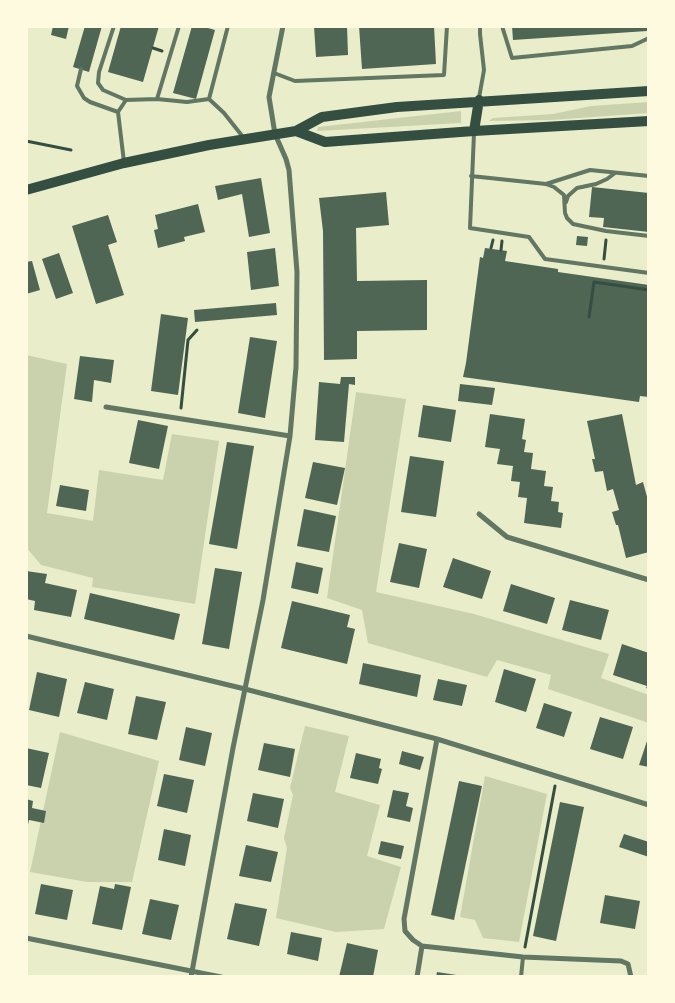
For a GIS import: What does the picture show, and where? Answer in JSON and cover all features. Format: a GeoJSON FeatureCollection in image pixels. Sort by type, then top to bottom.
{"type":"FeatureCollection","features":[{"type":"Feature","properties":{"kind":"main road"},"geometry":{"type":"LineString","coordinates":[[26,190],[124,163],[244,139],[296,131],[322,116],[397,106],[649,91]]}},
{"type":"Feature","properties":{"kind":"main road"},"geometry":{"type":"LineString","coordinates":[[474,130],[479,100]]}},
{"type":"Feature","properties":{"kind":"main road"},"geometry":{"type":"LineString","coordinates":[[296,131],[325,142],[474,130],[649,121]]}},
{"type":"Feature","properties":{"kind":"street"},"geometry":{"type":"LineString","coordinates":[[192,974],[233,748],[263,600],[290,436],[296,367],[297,272],[288,170],[286,159],[275,134],[269,97],[283,26]]}},
{"type":"Feature","properties":{"kind":"street"},"geometry":{"type":"LineString","coordinates":[[106,407],[290,436]]}},
{"type":"Feature","properties":{"kind":"street"},"geometry":{"type":"LineString","coordinates":[[479,514],[507,537],[649,580]]}},
{"type":"Feature","properties":{"kind":"street"},"geometry":{"type":"LineString","coordinates":[[27,638],[246,689],[437,739],[649,805]]}},
{"type":"Feature","properties":{"kind":"street"},"geometry":{"type":"LineString","coordinates":[[437,739],[404,919],[406,931],[413,940],[422,946],[523,957],[621,961],[628,964],[631,977]]}},
{"type":"Feature","properties":{"kind":"street"},"geometry":{"type":"LineString","coordinates":[[26,938],[192,974],[221,977]]}},
{"type":"Feature","properties":{"kind":"street"},"geometry":{"type":"LineString","coordinates":[[418,977],[422,946]]}},
{"type":"Feature","properties":{"kind":"lane"},"geometry":{"type":"LineString","coordinates":[[114,26],[99,72],[98,83],[102,90],[126,100],[157,99],[187,102],[209,99],[224,112],[244,139]]}},
{"type":"Feature","properties":{"kind":"lane"},"geometry":{"type":"LineString","coordinates":[[157,99],[179,26]]}},
{"type":"Feature","properties":{"kind":"lane"},"geometry":{"type":"LineString","coordinates":[[209,99],[228,26]]}},
{"type":"Feature","properties":{"kind":"lane"},"geometry":{"type":"LineString","coordinates":[[274,73],[295,81],[444,75],[447,26]]}},
{"type":"Feature","properties":{"kind":"lane"},"geometry":{"type":"LineString","coordinates":[[479,100],[484,70],[480,26]]}},
{"type":"Feature","properties":{"kind":"lane"},"geometry":{"type":"LineString","coordinates":[[502,26],[512,58],[632,46],[649,38]]}},
{"type":"Feature","properties":{"kind":"lane"},"geometry":{"type":"LineString","coordinates":[[81,70],[77,86],[84,98],[118,112]]}},
{"type":"Feature","properties":{"kind":"lane"},"geometry":{"type":"LineString","coordinates":[[124,163],[118,112],[126,100]]}},
{"type":"Feature","properties":{"kind":"lane"},"geometry":{"type":"LineString","coordinates":[[474,130],[470,228],[529,237],[545,260],[649,273]]}},
{"type":"Feature","properties":{"kind":"lane"},"geometry":{"type":"LineString","coordinates":[[546,184],[590,170],[649,176]]}},
{"type":"Feature","properties":{"kind":"lane"},"geometry":{"type":"LineString","coordinates":[[565,204],[568,196],[577,188],[596,184],[615,173]]}},
{"type":"Feature","properties":{"kind":"lane"},"geometry":{"type":"LineString","coordinates":[[472,176],[546,184],[554,187],[564,195],[567,218],[573,224],[606,231],[649,236]]}},
{"type":"Feature","properties":{"kind":"lane"},"geometry":{"type":"LineString","coordinates":[[520,977],[523,957]]}},
{"type":"Feature","properties":{"kind":"path"},"geometry":{"type":"LineString","coordinates":[[26,141],[71,150]]}},
{"type":"Feature","properties":{"kind":"path"},"geometry":{"type":"LineString","coordinates":[[606,241],[606,246]]}},
{"type":"Feature","properties":{"kind":"path"},"geometry":{"type":"LineString","coordinates":[[589,317],[594,282],[649,290]]}},
{"type":"Feature","properties":{"kind":"path"},"geometry":{"type":"LineString","coordinates":[[180,419],[188,340],[197,330]]}},
{"type":"Feature","properties":{"kind":"path"},"geometry":{"type":"LineString","coordinates":[[523,957],[557,775]]}},
{"type":"Feature","properties":{"kind":"green space"},"geometry":{"type":"Polygon","coordinates":[[[649,102],[649,113],[551,120],[489,121],[493,118],[553,114],[591,106],[649,102]]]}},
{"type":"Feature","properties":{"kind":"green space"},"geometry":{"type":"Polygon","coordinates":[[[461,111],[461,123],[317,131],[318,127],[461,111]]]}},
{"type":"Feature","properties":{"kind":"green space"},"geometry":{"type":"Polygon","coordinates":[[[26,355],[67,364],[47,513],[93,521],[99,470],[163,480],[172,434],[219,441],[195,604],[92,587],[93,578],[41,565],[26,547],[26,355]]]}},
{"type":"Feature","properties":{"kind":"green space"},"geometry":{"type":"Polygon","coordinates":[[[356,392],[406,399],[376,592],[474,614],[609,654],[601,678],[649,695],[649,723],[548,689],[551,675],[497,660],[487,677],[368,643],[362,610],[327,598],[356,392]]]}},
{"type":"Feature","properties":{"kind":"green space"},"geometry":{"type":"Polygon","coordinates":[[[305,726],[349,736],[335,792],[380,805],[367,856],[401,867],[384,929],[336,932],[276,918],[287,848],[284,838],[293,795],[290,788],[305,726]]]}},
{"type":"Feature","properties":{"kind":"green space"},"geometry":{"type":"Polygon","coordinates":[[[60,732],[159,761],[132,882],[87,882],[30,872],[60,732]]]}},
{"type":"Feature","properties":{"kind":"green space"},"geometry":{"type":"Polygon","coordinates":[[[485,776],[547,794],[519,942],[483,938],[475,920],[460,917],[485,776]]]}},
{"type":"Feature","properties":{"kind":"building"},"geometry":{"type":"Polygon","coordinates":[[[53,26],[69,26],[66,39],[51,35],[53,26]]]}},
{"type":"Feature","properties":{"kind":"building"},"geometry":{"type":"Polygon","coordinates":[[[85,26],[102,26],[89,72],[73,67],[85,26]]]}},
{"type":"Feature","properties":{"kind":"building"},"geometry":{"type":"Polygon","coordinates":[[[121,26],[159,26],[143,82],[108,72],[121,26]]]}},
{"type":"Feature","properties":{"kind":"building"},"geometry":{"type":"Polygon","coordinates":[[[192,26],[201,26],[215,30],[196,99],[173,93],[192,26]]]}},
{"type":"Feature","properties":{"kind":"building"},"geometry":{"type":"Polygon","coordinates":[[[314,26],[347,26],[348,55],[316,57],[314,26]]]}},
{"type":"Feature","properties":{"kind":"building"},"geometry":{"type":"Polygon","coordinates":[[[359,26],[434,26],[436,64],[362,69],[359,26]]]}},
{"type":"Feature","properties":{"kind":"building"},"geometry":{"type":"Polygon","coordinates":[[[512,26],[647,26],[647,31],[513,40],[512,26]]]}},
{"type":"Feature","properties":{"kind":"building"},"geometry":{"type":"Polygon","coordinates":[[[261,178],[270,233],[249,237],[242,194],[218,200],[215,186],[261,178]]]}},
{"type":"Feature","properties":{"kind":"building"},"geometry":{"type":"Polygon","coordinates":[[[592,187],[649,193],[649,232],[603,227],[604,218],[589,217],[592,187]]]}},
{"type":"Feature","properties":{"kind":"building"},"geometry":{"type":"Polygon","coordinates":[[[386,192],[389,225],[356,228],[357,281],[427,280],[427,330],[357,331],[357,359],[324,360],[323,231],[319,198],[386,192]]]}},
{"type":"Feature","properties":{"kind":"building"},"geometry":{"type":"Polygon","coordinates":[[[198,204],[205,232],[184,237],[185,241],[158,248],[154,230],[158,229],[155,215],[198,204]]]}},
{"type":"Feature","properties":{"kind":"building"},"geometry":{"type":"Polygon","coordinates":[[[108,215],[117,242],[108,245],[124,295],[96,304],[72,226],[108,215]]]}},
{"type":"Feature","properties":{"kind":"building"},"geometry":{"type":"Polygon","coordinates":[[[577,236],[588,237],[587,246],[576,245],[577,236]]]}},
{"type":"Feature","properties":{"kind":"building"},"geometry":{"type":"Polygon","coordinates":[[[275,248],[279,286],[251,290],[247,252],[275,248]]]}},
{"type":"Feature","properties":{"kind":"building"},"geometry":{"type":"Polygon","coordinates":[[[485,248],[507,251],[505,261],[558,269],[558,272],[649,285],[649,397],[640,396],[639,402],[463,377],[480,257],[483,258],[485,248]]]}},
{"type":"Feature","properties":{"kind":"building"},"geometry":{"type":"Polygon","coordinates":[[[59,253],[73,293],[56,299],[42,259],[59,253]]]}},
{"type":"Feature","properties":{"kind":"building"},"geometry":{"type":"Polygon","coordinates":[[[32,261],[40,290],[26,294],[26,262],[32,261]]]}},
{"type":"Feature","properties":{"kind":"building"},"geometry":{"type":"Polygon","coordinates":[[[276,303],[277,315],[195,322],[194,310],[276,303]]]}},
{"type":"Feature","properties":{"kind":"building"},"geometry":{"type":"Polygon","coordinates":[[[161,314],[188,318],[178,395],[151,391],[161,314]]]}},
{"type":"Feature","properties":{"kind":"building"},"geometry":{"type":"Polygon","coordinates":[[[250,337],[277,341],[265,418],[238,413],[250,337]]]}},
{"type":"Feature","properties":{"kind":"building"},"geometry":{"type":"Polygon","coordinates":[[[80,356],[114,360],[111,383],[94,380],[92,402],[74,399],[80,356]]]}},
{"type":"Feature","properties":{"kind":"building"},"geometry":{"type":"Polygon","coordinates":[[[341,377],[355,377],[355,385],[349,384],[344,442],[315,440],[319,382],[340,384],[341,377]]]}},
{"type":"Feature","properties":{"kind":"building"},"geometry":{"type":"Polygon","coordinates":[[[460,384],[495,388],[492,405],[458,401],[460,384]]]}},
{"type":"Feature","properties":{"kind":"building"},"geometry":{"type":"Polygon","coordinates":[[[423,405],[456,410],[451,442],[418,437],[423,405]]]}},
{"type":"Feature","properties":{"kind":"building"},"geometry":{"type":"Polygon","coordinates":[[[490,414],[525,419],[522,439],[526,440],[524,452],[533,453],[531,469],[546,471],[544,486],[553,487],[551,501],[559,502],[558,512],[563,513],[561,528],[524,523],[527,498],[518,497],[520,482],[511,481],[513,466],[497,464],[500,449],[485,447],[490,414]]]}},
{"type":"Feature","properties":{"kind":"building"},"geometry":{"type":"Polygon","coordinates":[[[622,414],[636,485],[643,482],[649,504],[649,552],[626,558],[618,525],[616,525],[612,512],[619,510],[613,489],[607,491],[603,471],[595,472],[592,459],[595,459],[587,421],[622,414]]]}},
{"type":"Feature","properties":{"kind":"building"},"geometry":{"type":"Polygon","coordinates":[[[138,420],[168,426],[159,469],[129,463],[138,420]]]}},
{"type":"Feature","properties":{"kind":"building"},"geometry":{"type":"Polygon","coordinates":[[[227,442],[254,446],[237,549],[209,544],[227,442]]]}},
{"type":"Feature","properties":{"kind":"building"},"geometry":{"type":"Polygon","coordinates":[[[410,456],[444,461],[436,517],[401,512],[410,456]]]}},
{"type":"Feature","properties":{"kind":"building"},"geometry":{"type":"Polygon","coordinates":[[[313,462],[345,468],[337,505],[305,498],[313,462]]]}},
{"type":"Feature","properties":{"kind":"building"},"geometry":{"type":"Polygon","coordinates":[[[60,485],[89,490],[86,511],[56,506],[60,485]]]}},
{"type":"Feature","properties":{"kind":"building"},"geometry":{"type":"Polygon","coordinates":[[[304,509],[336,516],[329,552],[297,546],[304,509]]]}},
{"type":"Feature","properties":{"kind":"building"},"geometry":{"type":"Polygon","coordinates":[[[399,543],[427,549],[419,588],[390,582],[399,543]]]}},
{"type":"Feature","properties":{"kind":"building"},"geometry":{"type":"Polygon","coordinates":[[[453,558],[491,571],[482,599],[443,587],[453,558]]]}},
{"type":"Feature","properties":{"kind":"building"},"geometry":{"type":"Polygon","coordinates":[[[296,562],[323,568],[318,594],[291,588],[296,562]]]}},
{"type":"Feature","properties":{"kind":"building"},"geometry":{"type":"Polygon","coordinates":[[[215,568],[242,572],[229,649],[202,644],[215,568]]]}},
{"type":"Feature","properties":{"kind":"building"},"geometry":{"type":"Polygon","coordinates":[[[26,571],[47,574],[45,583],[77,590],[71,617],[34,610],[35,601],[26,599],[26,571]]]}},
{"type":"Feature","properties":{"kind":"building"},"geometry":{"type":"Polygon","coordinates":[[[511,584],[555,598],[547,624],[503,611],[511,584]]]}},
{"type":"Feature","properties":{"kind":"building"},"geometry":{"type":"Polygon","coordinates":[[[90,593],[180,614],[174,640],[84,619],[90,593]]]}},
{"type":"Feature","properties":{"kind":"building"},"geometry":{"type":"Polygon","coordinates":[[[570,600],[609,610],[601,640],[562,630],[570,600]]]}},
{"type":"Feature","properties":{"kind":"building"},"geometry":{"type":"Polygon","coordinates":[[[292,601],[350,615],[347,627],[355,629],[347,664],[281,648],[292,601]]]}},
{"type":"Feature","properties":{"kind":"building"},"geometry":{"type":"Polygon","coordinates":[[[622,644],[649,653],[649,689],[646,688],[647,686],[613,675],[622,644]]]}},
{"type":"Feature","properties":{"kind":"building"},"geometry":{"type":"Polygon","coordinates":[[[363,663],[421,675],[417,697],[359,684],[363,663]]]}},
{"type":"Feature","properties":{"kind":"building"},"geometry":{"type":"Polygon","coordinates":[[[504,669],[536,679],[526,712],[495,702],[504,669]]]}},
{"type":"Feature","properties":{"kind":"building"},"geometry":{"type":"Polygon","coordinates":[[[37,672],[67,679],[59,717],[29,710],[37,672]]]}},
{"type":"Feature","properties":{"kind":"building"},"geometry":{"type":"Polygon","coordinates":[[[438,679],[467,685],[462,706],[433,700],[438,679]]]}},
{"type":"Feature","properties":{"kind":"building"},"geometry":{"type":"Polygon","coordinates":[[[85,682],[114,689],[107,720],[77,713],[85,682]]]}},
{"type":"Feature","properties":{"kind":"building"},"geometry":{"type":"Polygon","coordinates":[[[136,696],[166,702],[157,740],[128,734],[136,696]]]}},
{"type":"Feature","properties":{"kind":"building"},"geometry":{"type":"Polygon","coordinates":[[[544,703],[572,712],[564,737],[536,728],[544,703]]]}},
{"type":"Feature","properties":{"kind":"building"},"geometry":{"type":"Polygon","coordinates":[[[600,717],[633,727],[623,759],[590,749],[600,717]]]}},
{"type":"Feature","properties":{"kind":"building"},"geometry":{"type":"Polygon","coordinates":[[[186,727],[212,733],[205,766],[179,760],[186,727]]]}},
{"type":"Feature","properties":{"kind":"building"},"geometry":{"type":"Polygon","coordinates":[[[649,735],[649,767],[639,765],[649,735]]]}},
{"type":"Feature","properties":{"kind":"building"},"geometry":{"type":"Polygon","coordinates":[[[264,743],[295,749],[290,777],[258,770],[264,743]]]}},
{"type":"Feature","properties":{"kind":"building"},"geometry":{"type":"Polygon","coordinates":[[[26,748],[49,753],[41,788],[26,785],[26,748]]]}},
{"type":"Feature","properties":{"kind":"building"},"geometry":{"type":"Polygon","coordinates":[[[402,751],[424,757],[420,770],[399,764],[402,751]]]}},
{"type":"Feature","properties":{"kind":"building"},"geometry":{"type":"Polygon","coordinates":[[[356,753],[381,759],[379,768],[382,769],[378,784],[350,778],[356,753]]]}},
{"type":"Feature","properties":{"kind":"building"},"geometry":{"type":"Polygon","coordinates":[[[164,774],[194,780],[187,813],[157,806],[164,774]]]}},
{"type":"Feature","properties":{"kind":"building"},"geometry":{"type":"Polygon","coordinates":[[[459,781],[482,786],[454,920],[431,915],[459,781]]]}},
{"type":"Feature","properties":{"kind":"building"},"geometry":{"type":"Polygon","coordinates":[[[393,790],[409,793],[406,806],[413,808],[410,822],[387,817],[393,790]]]}},
{"type":"Feature","properties":{"kind":"building"},"geometry":{"type":"Polygon","coordinates":[[[253,793],[284,799],[278,828],[247,821],[253,793]]]}},
{"type":"Feature","properties":{"kind":"building"},"geometry":{"type":"Polygon","coordinates":[[[26,799],[33,801],[32,808],[46,811],[44,823],[29,820],[27,829],[26,799]]]}},
{"type":"Feature","properties":{"kind":"building"},"geometry":{"type":"Polygon","coordinates":[[[560,802],[584,807],[556,941],[533,936],[560,802]]]}},
{"type":"Feature","properties":{"kind":"building"},"geometry":{"type":"Polygon","coordinates":[[[164,829],[191,835],[185,866],[158,860],[164,829]]]}},
{"type":"Feature","properties":{"kind":"building"},"geometry":{"type":"Polygon","coordinates":[[[624,834],[649,842],[649,857],[619,847],[624,834]]]}},
{"type":"Feature","properties":{"kind":"building"},"geometry":{"type":"Polygon","coordinates":[[[381,841],[404,846],[401,859],[378,854],[381,841]]]}},
{"type":"Feature","properties":{"kind":"building"},"geometry":{"type":"Polygon","coordinates":[[[246,845],[278,852],[271,882],[239,876],[246,845]]]}},
{"type":"Feature","properties":{"kind":"building"},"geometry":{"type":"Polygon","coordinates":[[[41,884],[73,890],[67,920],[35,914],[41,884]]]}},
{"type":"Feature","properties":{"kind":"building"},"geometry":{"type":"Polygon","coordinates":[[[115,884],[131,887],[122,930],[92,924],[100,886],[114,889],[115,884]]]}},
{"type":"Feature","properties":{"kind":"building"},"geometry":{"type":"Polygon","coordinates":[[[605,895],[640,901],[635,929],[600,923],[605,895]]]}},
{"type":"Feature","properties":{"kind":"building"},"geometry":{"type":"Polygon","coordinates":[[[150,899],[179,905],[171,940],[142,934],[150,899]]]}},
{"type":"Feature","properties":{"kind":"building"},"geometry":{"type":"Polygon","coordinates":[[[235,903],[267,909],[259,946],[227,939],[235,903]]]}},
{"type":"Feature","properties":{"kind":"building"},"geometry":{"type":"Polygon","coordinates":[[[291,932],[322,938],[318,961],[287,954],[291,932]]]}},
{"type":"Feature","properties":{"kind":"building"},"geometry":{"type":"Polygon","coordinates":[[[347,943],[378,950],[373,977],[339,977],[347,943]]]}},
{"type":"Feature","properties":{"kind":"building"},"geometry":{"type":"Polygon","coordinates":[[[437,972],[463,976],[436,977],[437,972]]]}}]}
